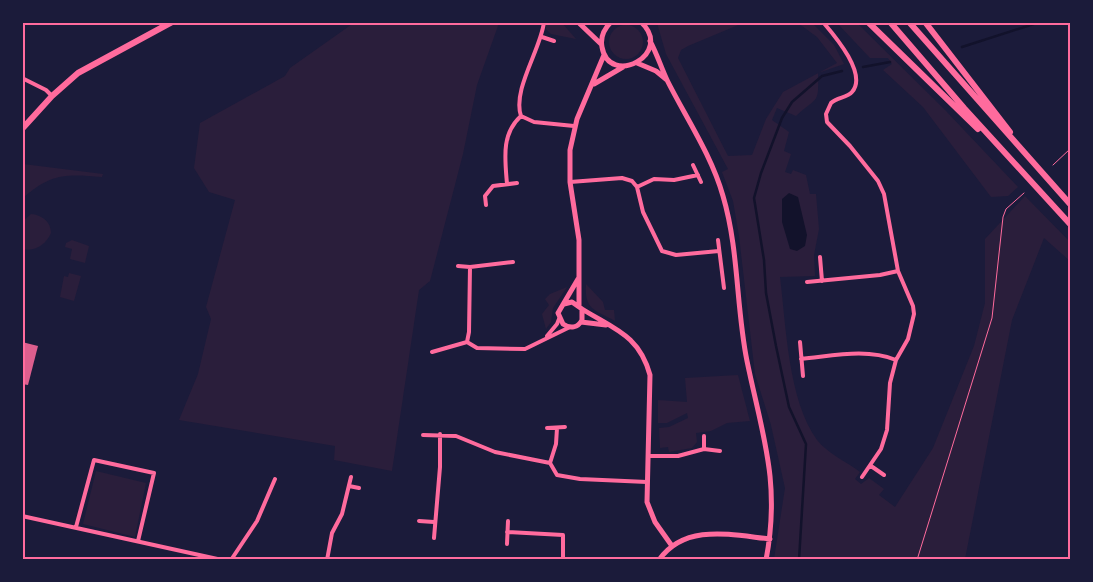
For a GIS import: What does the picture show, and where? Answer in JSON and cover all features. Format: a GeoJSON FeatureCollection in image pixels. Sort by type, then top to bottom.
{"type":"FeatureCollection","features":[{"type":"Feature","properties":{"kind":"main road"},"geometry":{"type":"LineString","coordinates":[[22,129],[52,96],[89,66],[172,22]]}},
{"type":"Feature","properties":{"kind":"main road"},"geometry":{"type":"LineString","coordinates":[[868,22],[1008,158]]}},
{"type":"Feature","properties":{"kind":"main road"},"geometry":{"type":"LineString","coordinates":[[890,22],[1008,158],[1070,224]]}},
{"type":"Feature","properties":{"kind":"main road"},"geometry":{"type":"LineString","coordinates":[[909,22],[1070,204]]}},
{"type":"Feature","properties":{"kind":"main road"},"geometry":{"type":"LineString","coordinates":[[925,22],[1030,160]]}},
{"type":"Feature","properties":{"kind":"street"},"geometry":{"type":"LineString","coordinates":[[544,22],[542,36],[533,55],[520,99],[519,109],[521,116],[534,122],[574,126]]}},
{"type":"Feature","properties":{"kind":"street"},"geometry":{"type":"LineString","coordinates":[[578,22],[601,44]]}},
{"type":"Feature","properties":{"kind":"street"},"geometry":{"type":"LineString","coordinates":[[641,22],[646,25],[650,42],[708,157],[723,196],[744,346],[766,440],[771,474],[770,539],[766,560]]}},
{"type":"Feature","properties":{"kind":"street"},"geometry":{"type":"LineString","coordinates":[[823,22],[843,46],[851,62],[855,80],[854,90],[850,94],[831,103],[826,114],[827,122],[850,146],[878,181],[888,209],[898,271],[913,306],[914,314],[908,339],[896,360],[890,383],[887,430],[881,449],[862,477]]}},
{"type":"Feature","properties":{"kind":"street"},"geometry":{"type":"LineString","coordinates":[[609,23],[602,34],[601,44],[604,55],[612,62],[624,66]]}},
{"type":"Feature","properties":{"kind":"street"},"geometry":{"type":"LineString","coordinates":[[542,36],[554,41]]}},
{"type":"Feature","properties":{"kind":"street"},"geometry":{"type":"LineString","coordinates":[[593,85],[624,66],[637,63],[646,55],[650,42]]}},
{"type":"Feature","properties":{"kind":"street"},"geometry":{"type":"LineString","coordinates":[[581,322],[579,240],[570,182],[570,150],[574,126],[582,105],[593,85],[604,55]]}},
{"type":"Feature","properties":{"kind":"street"},"geometry":{"type":"LineString","coordinates":[[637,63],[656,71],[668,80]]}},
{"type":"Feature","properties":{"kind":"street"},"geometry":{"type":"LineString","coordinates":[[22,78],[46,90],[52,96]]}},
{"type":"Feature","properties":{"kind":"street"},"geometry":{"type":"LineString","coordinates":[[507,184],[505,146],[514,122],[521,116]]}},
{"type":"Feature","properties":{"kind":"street"},"geometry":{"type":"LineString","coordinates":[[693,165],[701,182]]}},
{"type":"Feature","properties":{"kind":"street"},"geometry":{"type":"LineString","coordinates":[[637,188],[654,178],[674,180],[698,174]]}},
{"type":"Feature","properties":{"kind":"street"},"geometry":{"type":"LineString","coordinates":[[570,182],[622,178],[632,181],[637,188],[643,212],[662,250],[676,255],[718,251]]}},
{"type":"Feature","properties":{"kind":"street"},"geometry":{"type":"LineString","coordinates":[[486,205],[485,196],[493,186],[516,183]]}},
{"type":"Feature","properties":{"kind":"street"},"geometry":{"type":"LineString","coordinates":[[718,240],[724,288]]}},
{"type":"Feature","properties":{"kind":"street"},"geometry":{"type":"LineString","coordinates":[[820,257],[822,280]]}},
{"type":"Feature","properties":{"kind":"street"},"geometry":{"type":"LineString","coordinates":[[458,266],[470,267],[513,262]]}},
{"type":"Feature","properties":{"kind":"street"},"geometry":{"type":"LineString","coordinates":[[467,342],[470,332],[470,267]]}},
{"type":"Feature","properties":{"kind":"street"},"geometry":{"type":"LineString","coordinates":[[808,282],[880,275],[898,271]]}},
{"type":"Feature","properties":{"kind":"street"},"geometry":{"type":"LineString","coordinates":[[546,338],[557,324],[559,310],[579,276]]}},
{"type":"Feature","properties":{"kind":"street"},"geometry":{"type":"LineString","coordinates":[[564,304],[572,302],[581,307],[632,340],[640,349],[650,375],[647,502],[650,512],[672,546]]}},
{"type":"Feature","properties":{"kind":"street"},"geometry":{"type":"LineString","coordinates":[[559,319],[570,327]]}},
{"type":"Feature","properties":{"kind":"street"},"geometry":{"type":"LineString","coordinates":[[432,352],[467,342],[477,348],[516,350],[531,347],[581,322],[609,326]]}},
{"type":"Feature","properties":{"kind":"street"},"geometry":{"type":"LineString","coordinates":[[800,342],[802,376]]}},
{"type":"Feature","properties":{"kind":"street"},"geometry":{"type":"LineString","coordinates":[[801,359],[866,353],[882,355],[896,360]]}},
{"type":"Feature","properties":{"kind":"street"},"geometry":{"type":"LineString","coordinates":[[547,428],[565,427]]}},
{"type":"Feature","properties":{"kind":"street"},"geometry":{"type":"LineString","coordinates":[[557,428],[556,444],[550,463],[554,471],[562,477],[647,482]]}},
{"type":"Feature","properties":{"kind":"street"},"geometry":{"type":"LineString","coordinates":[[423,435],[440,434],[463,438],[495,452],[550,463]]}},
{"type":"Feature","properties":{"kind":"street"},"geometry":{"type":"LineString","coordinates":[[434,538],[440,467],[440,434]]}},
{"type":"Feature","properties":{"kind":"street"},"geometry":{"type":"LineString","coordinates":[[704,436],[704,448]]}},
{"type":"Feature","properties":{"kind":"street"},"geometry":{"type":"LineString","coordinates":[[649,456],[678,456],[704,448],[720,451]]}},
{"type":"Feature","properties":{"kind":"street"},"geometry":{"type":"LineString","coordinates":[[76,527],[94,460],[154,473],[138,541]]}},
{"type":"Feature","properties":{"kind":"street"},"geometry":{"type":"LineString","coordinates":[[871,466],[884,475]]}},
{"type":"Feature","properties":{"kind":"street"},"geometry":{"type":"LineString","coordinates":[[327,560],[332,533],[342,514],[351,477]]}},
{"type":"Feature","properties":{"kind":"street"},"geometry":{"type":"LineString","coordinates":[[231,560],[257,521],[275,478]]}},
{"type":"Feature","properties":{"kind":"street"},"geometry":{"type":"LineString","coordinates":[[349,486],[359,488]]}},
{"type":"Feature","properties":{"kind":"street"},"geometry":{"type":"LineString","coordinates":[[22,516],[222,560]]}},
{"type":"Feature","properties":{"kind":"street"},"geometry":{"type":"LineString","coordinates":[[419,520],[434,522]]}},
{"type":"Feature","properties":{"kind":"street"},"geometry":{"type":"LineString","coordinates":[[507,544],[508,521]]}},
{"type":"Feature","properties":{"kind":"street"},"geometry":{"type":"LineString","coordinates":[[507,532],[563,535],[563,560]]}},
{"type":"Feature","properties":{"kind":"street"},"geometry":{"type":"LineString","coordinates":[[659,560],[672,546],[687,538],[713,534],[770,539]]}},
{"type":"Feature","properties":{"kind":"path"},"geometry":{"type":"LineString","coordinates":[[1052,165],[1070,149]]}},
{"type":"Feature","properties":{"kind":"path"},"geometry":{"type":"LineString","coordinates":[[917,560],[992,318],[1003,217],[1006,209],[1024,193]]}},
{"type":"Feature","properties":{"kind":"shaded area"},"geometry":{"type":"Polygon","coordinates":[[[355,22],[499,23],[477,85],[463,154],[430,281],[419,290],[392,471],[334,460],[335,446],[179,420],[198,374],[211,319],[206,307],[235,200],[209,192],[194,168],[200,123],[285,76],[290,68],[355,22]]]}},
{"type":"Feature","properties":{"kind":"shaded area"},"geometry":{"type":"Polygon","coordinates":[[[546,23],[562,23],[576,39],[551,34],[546,29],[546,23]]]}},
{"type":"Feature","properties":{"kind":"shaded area"},"geometry":{"type":"Polygon","coordinates":[[[657,23],[743,23],[688,46],[681,50],[678,58],[728,156],[752,155],[766,119],[783,92],[818,73],[818,91],[815,99],[796,116],[777,108],[772,120],[789,132],[784,151],[791,154],[785,172],[791,174],[793,170],[806,175],[810,194],[816,194],[819,229],[814,255],[815,276],[780,277],[790,362],[800,404],[807,423],[817,440],[821,445],[860,472],[855,479],[861,484],[869,478],[884,489],[879,495],[895,507],[933,448],[974,346],[985,303],[985,239],[1025,196],[1070,242],[1070,261],[1044,238],[1012,320],[965,559],[774,559],[785,488],[771,425],[755,374],[739,236],[733,201],[722,172],[728,169],[666,54],[657,23]]]}},
{"type":"Feature","properties":{"kind":"shaded area"},"geometry":{"type":"Polygon","coordinates":[[[798,23],[812,23],[834,45],[844,64],[819,73],[837,63],[817,37],[798,23]]]}},
{"type":"Feature","properties":{"kind":"shaded area"},"geometry":{"type":"Polygon","coordinates":[[[837,23],[857,23],[946,111],[1018,187],[1008,196],[991,197],[923,107],[883,70],[892,64],[888,58],[870,58],[837,23]]]}},
{"type":"Feature","properties":{"kind":"shaded area"},"geometry":{"type":"Polygon","coordinates":[[[626,25],[633,26],[638,30],[642,35],[642,49],[638,54],[633,58],[626,59],[619,58],[614,54],[610,49],[609,42],[610,35],[614,30],[619,26],[626,25]]]}},
{"type":"Feature","properties":{"kind":"shaded area"},"geometry":{"type":"Polygon","coordinates":[[[23,164],[103,174],[102,177],[78,175],[59,177],[42,184],[23,198],[23,164]]]}},
{"type":"Feature","properties":{"kind":"shaded area"},"geometry":{"type":"Polygon","coordinates":[[[789,193],[798,197],[807,235],[805,246],[797,251],[790,249],[782,222],[782,199],[789,193]]]}},
{"type":"Feature","properties":{"kind":"shaded area"},"geometry":{"type":"Polygon","coordinates":[[[31,214],[45,219],[51,229],[51,233],[40,246],[28,250],[23,249],[23,221],[31,214]]]}},
{"type":"Feature","properties":{"kind":"shaded area"},"geometry":{"type":"Polygon","coordinates":[[[72,240],[89,246],[85,263],[70,259],[72,249],[65,247],[66,243],[72,240]]]}},
{"type":"Feature","properties":{"kind":"shaded area"},"geometry":{"type":"Polygon","coordinates":[[[69,273],[81,276],[74,301],[60,297],[64,276],[68,277],[69,273]]]}},
{"type":"Feature","properties":{"kind":"shaded area"},"geometry":{"type":"Polygon","coordinates":[[[586,284],[603,302],[605,310],[614,310],[615,321],[592,308],[587,299],[586,284]]]}},
{"type":"Feature","properties":{"kind":"shaded area"},"geometry":{"type":"Polygon","coordinates":[[[567,287],[553,308],[551,322],[546,329],[542,314],[549,305],[545,299],[550,294],[567,287]]]}},
{"type":"Feature","properties":{"kind":"shaded area"},"geometry":{"type":"Polygon","coordinates":[[[738,375],[750,421],[727,423],[711,431],[696,433],[697,442],[692,448],[669,452],[668,447],[660,448],[659,428],[669,427],[688,418],[687,413],[667,423],[658,423],[658,400],[687,402],[685,378],[738,375]]]}},
{"type":"Feature","properties":{"kind":"shaded area"},"geometry":{"type":"Polygon","coordinates":[[[96,471],[146,483],[135,537],[83,524],[96,471]]]}},
{"type":"Feature","properties":{"kind":"building"},"geometry":{"type":"Polygon","coordinates":[[[22,342],[38,346],[28,385],[22,384],[22,342]]]}},
{"type":"Feature","properties":{"kind":"waterway"},"geometry":{"type":"LineString","coordinates":[[962,47],[1040,22]]}},
{"type":"Feature","properties":{"kind":"waterway"},"geometry":{"type":"LineString","coordinates":[[863,67],[890,62]]}},
{"type":"Feature","properties":{"kind":"waterway"},"geometry":{"type":"LineString","coordinates":[[799,560],[806,444],[789,407],[776,346],[766,293],[764,260],[754,198],[761,173],[782,118],[792,102],[822,76],[842,71]]}}]}
